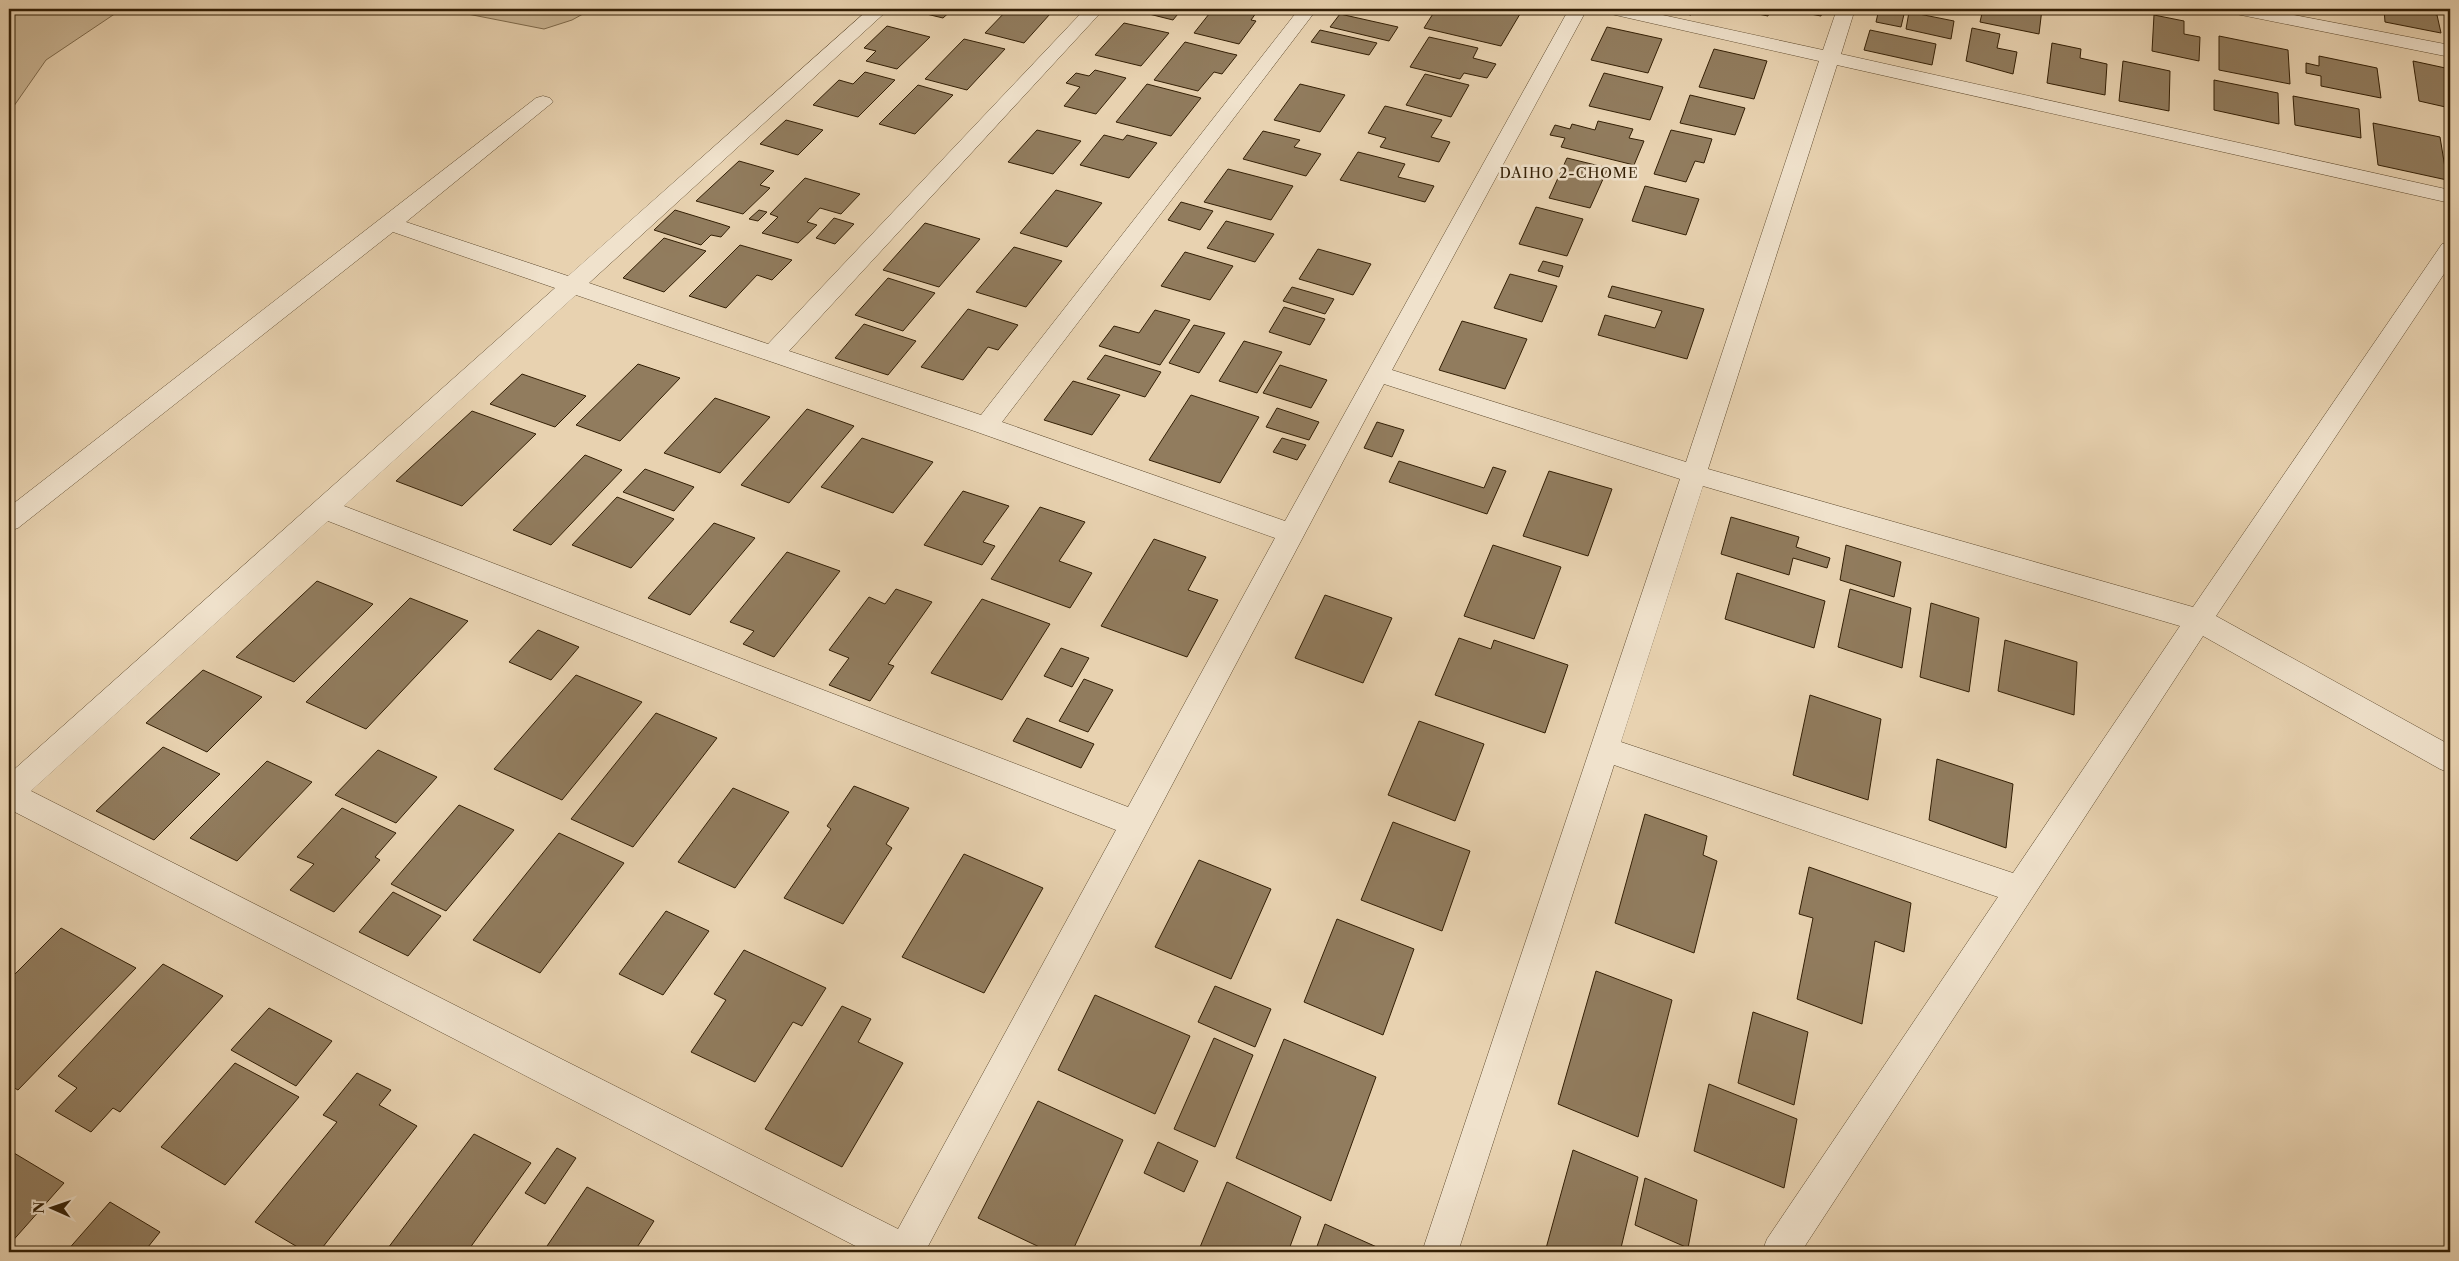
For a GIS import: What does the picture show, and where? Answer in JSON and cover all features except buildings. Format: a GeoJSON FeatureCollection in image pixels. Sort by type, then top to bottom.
{"type":"FeatureCollection","features":[{"type":"Feature","properties":{"kind":"street"},"geometry":{"type":"LineString","coordinates":[[880,9],[9,793],[905,1252],[1292,533],[1578,9]]}},
{"type":"Feature","properties":{"kind":"street"},"geometry":{"type":"LineString","coordinates":[[772,354],[1095,9]]}},
{"type":"Feature","properties":{"kind":"street"},"geometry":{"type":"LineString","coordinates":[[986,426],[1308,9]]}},
{"type":"Feature","properties":{"kind":"street"},"geometry":{"type":"LineString","coordinates":[[1611,9],[2450,196]]}},
{"type":"Feature","properties":{"kind":"street"},"geometry":{"type":"LineString","coordinates":[[1440,1252],[1846,9]]}},
{"type":"Feature","properties":{"kind":"street"},"geometry":{"type":"LineString","coordinates":[[2236,9],[2450,51]]}},
{"type":"Feature","properties":{"kind":"street"},"geometry":{"type":"LineString","coordinates":[[9,521],[390,224],[543,102]]}},
{"type":"Feature","properties":{"kind":"street"},"geometry":{"type":"LineString","coordinates":[[390,224],[986,426],[1292,533]]}},
{"type":"Feature","properties":{"kind":"street"},"geometry":{"type":"LineString","coordinates":[[1780,1252],[2199,620],[2450,249]]}},
{"type":"Feature","properties":{"kind":"street"},"geometry":{"type":"LineString","coordinates":[[1379,374],[1694,474],[2199,620],[2450,760]]}},
{"type":"Feature","properties":{"kind":"street"},"geometry":{"type":"LineString","coordinates":[[325,509],[1136,824]]}},
{"type":"Feature","properties":{"kind":"street"},"geometry":{"type":"LineString","coordinates":[[1604,749],[2020,890]]}},
{"type":"Feature","properties":{"kind":"shaded area"},"geometry":{"type":"Polygon","coordinates":[[[9,9],[122,9],[46,60],[9,113],[9,9]]]}},
{"type":"Feature","properties":{"kind":"shaded area"},"geometry":{"type":"Polygon","coordinates":[[[442,9],[592,9],[572,20],[544,29],[442,9]]]}},
{"type":"Feature","properties":{"kind":"district","name":"DAIHO 2-CHOME"},"geometry":{"type":"Point","coordinates":[1569,173]}}]}
